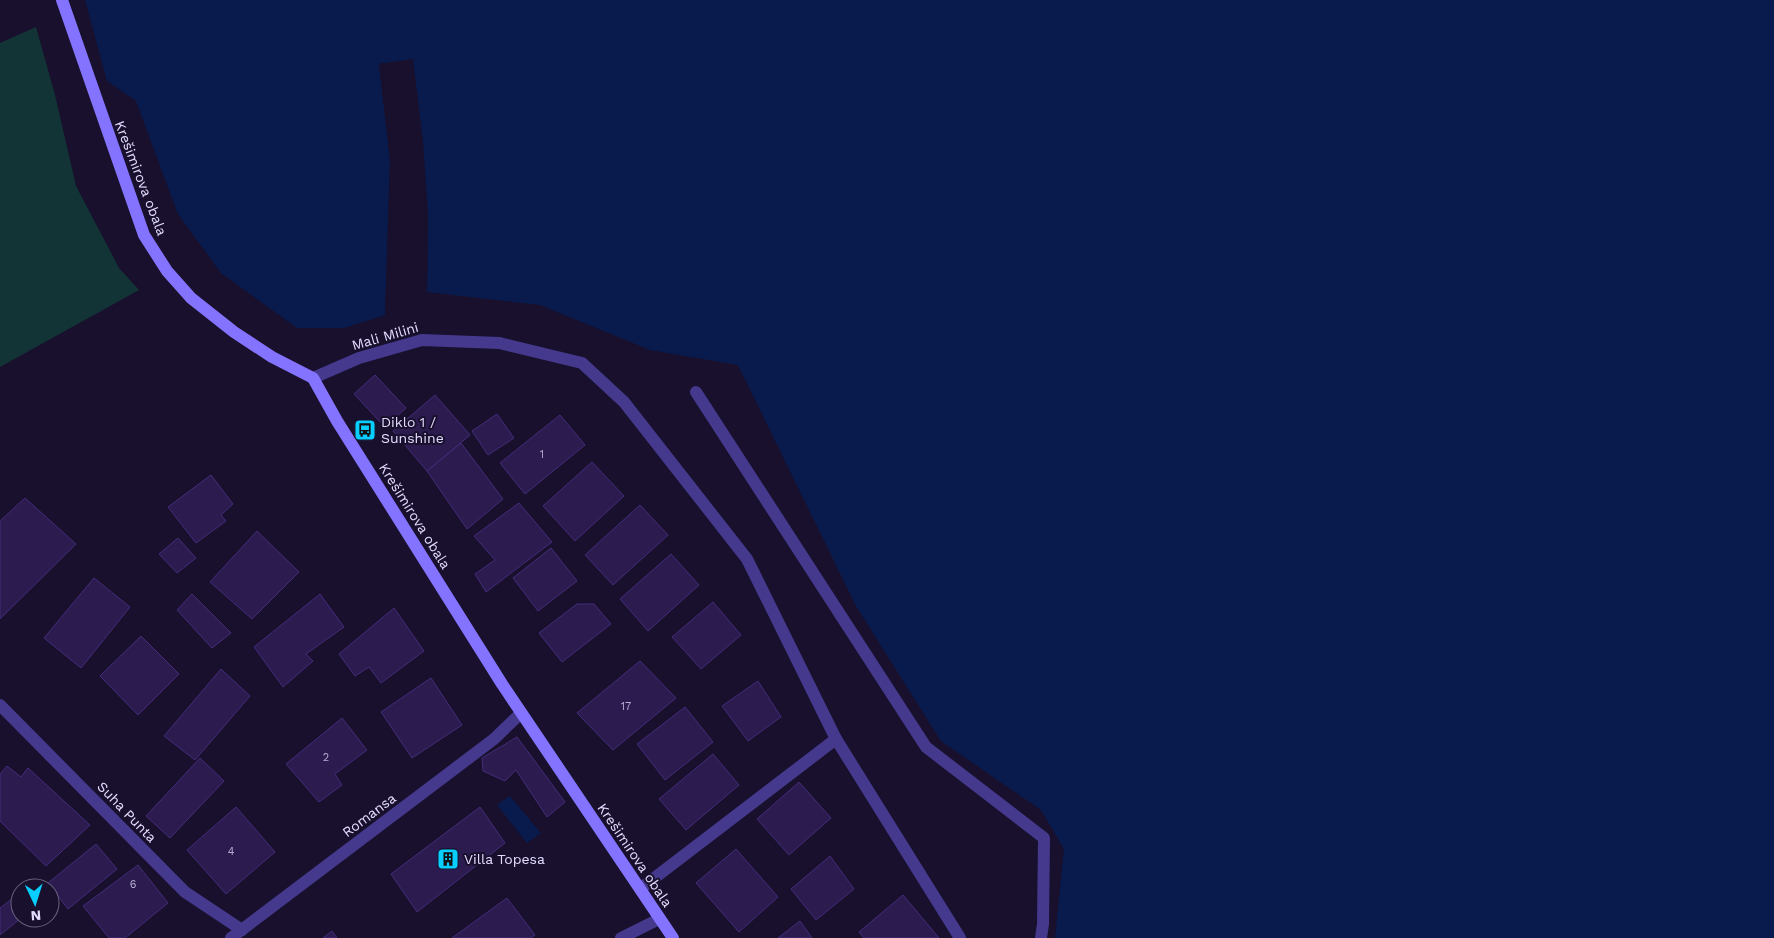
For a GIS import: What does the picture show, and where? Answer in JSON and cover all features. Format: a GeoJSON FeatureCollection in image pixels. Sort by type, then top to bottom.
{"type":"FeatureCollection","features":[{"type":"Feature","properties":{"kind":"street","name":"Krešimirova obala"},"geometry":{"type":"LineString","coordinates":[[62,0],[144,235],[167,270],[191,298],[234,332],[272,357],[313,378],[337,421],[521,713],[673,938]]}},
{"type":"Feature","properties":{"kind":"street","name":"Mali Milini"},"geometry":{"type":"LineString","coordinates":[[313,378],[359,358],[422,340],[499,343],[582,363],[624,402],[746,559],[836,739],[960,938]]}},
{"type":"Feature","properties":{"kind":"street"},"geometry":{"type":"LineString","coordinates":[[696,392],[926,747],[1044,838],[1043,924],[1041,938]]}},
{"type":"Feature","properties":{"kind":"street","name":"Suha Punta"},"geometry":{"type":"LineString","coordinates":[[0,704],[185,892],[236,934]]}},
{"type":"Feature","properties":{"kind":"street","name":"Romansa"},"geometry":{"type":"LineString","coordinates":[[236,934],[494,739],[521,713]]}},
{"type":"Feature","properties":{"kind":"street"},"geometry":{"type":"LineString","coordinates":[[640,889],[836,739]]}},
{"type":"Feature","properties":{"kind":"street"},"geometry":{"type":"LineString","coordinates":[[622,938],[659,919]]}},
{"type":"Feature","properties":{"kind":"green space"},"geometry":{"type":"Polygon","coordinates":[[[36,27],[55,95],[76,186],[119,268],[139,290],[0,367],[0,43],[36,27]]]}},
{"type":"Feature","properties":{"kind":"water"},"geometry":{"type":"Polygon","coordinates":[[[85,0],[1774,0],[1774,938],[1055,938],[1064,849],[1041,810],[941,741],[856,606],[738,365],[650,350],[540,305],[427,292],[428,213],[412,60],[379,64],[390,160],[385,315],[344,328],[297,328],[221,273],[178,214],[136,101],[107,81],[85,0]]]}},
{"type":"Feature","properties":{"kind":"water"},"geometry":{"type":"Polygon","coordinates":[[[510,796],[541,833],[527,843],[497,805],[510,796]]]}},
{"type":"Feature","properties":{"kind":"pier"},"geometry":{"type":"Polygon","coordinates":[[[413,59],[423,141],[428,213],[427,292],[425,290],[426,213],[411,62],[382,66],[393,160],[388,315],[385,315],[390,160],[379,64],[413,59]]]}},
{"type":"Feature","properties":{"kind":"building"},"geometry":{"type":"Polygon","coordinates":[[[375,375],[406,408],[385,427],[354,394],[375,375]]]}},
{"type":"Feature","properties":{"kind":"building"},"geometry":{"type":"Polygon","coordinates":[[[435,395],[470,435],[427,471],[393,431],[435,395]]]}},
{"type":"Feature","properties":{"kind":"building"},"geometry":{"type":"Polygon","coordinates":[[[497,414],[514,438],[488,455],[472,431],[497,414]]]}},
{"type":"Feature","properties":{"kind":"building"},"geometry":{"type":"Polygon","coordinates":[[[560,415],[585,445],[525,494],[500,463],[560,415]]]}},
{"type":"Feature","properties":{"kind":"building"},"geometry":{"type":"Polygon","coordinates":[[[461,443],[503,499],[467,529],[427,471],[461,443]]]}},
{"type":"Feature","properties":{"kind":"building"},"geometry":{"type":"Polygon","coordinates":[[[592,462],[624,496],[575,541],[543,506],[592,462]]]}},
{"type":"Feature","properties":{"kind":"building"},"geometry":{"type":"Polygon","coordinates":[[[211,475],[233,504],[221,515],[226,521],[196,543],[168,507],[211,475]]]}},
{"type":"Feature","properties":{"kind":"building"},"geometry":{"type":"Polygon","coordinates":[[[25,498],[76,544],[0,619],[0,521],[25,498]]]}},
{"type":"Feature","properties":{"kind":"building"},"geometry":{"type":"Polygon","coordinates":[[[519,503],[552,542],[486,592],[475,574],[495,560],[474,536],[519,503]]]}},
{"type":"Feature","properties":{"kind":"building"},"geometry":{"type":"Polygon","coordinates":[[[640,505],[668,535],[613,585],[585,555],[640,505]]]}},
{"type":"Feature","properties":{"kind":"building"},"geometry":{"type":"Polygon","coordinates":[[[257,531],[299,572],[252,619],[210,582],[257,531]]]}},
{"type":"Feature","properties":{"kind":"building"},"geometry":{"type":"Polygon","coordinates":[[[178,538],[196,558],[177,573],[159,554],[178,538]]]}},
{"type":"Feature","properties":{"kind":"building"},"geometry":{"type":"Polygon","coordinates":[[[551,548],[577,581],[538,611],[513,578],[551,548]]]}},
{"type":"Feature","properties":{"kind":"building"},"geometry":{"type":"Polygon","coordinates":[[[671,554],[699,585],[648,631],[620,599],[671,554]]]}},
{"type":"Feature","properties":{"kind":"building"},"geometry":{"type":"Polygon","coordinates":[[[94,578],[130,607],[81,668],[44,638],[94,578]]]}},
{"type":"Feature","properties":{"kind":"building"},"geometry":{"type":"Polygon","coordinates":[[[192,594],[231,633],[212,648],[177,610],[192,594]]]}},
{"type":"Feature","properties":{"kind":"building"},"geometry":{"type":"Polygon","coordinates":[[[320,594],[344,627],[306,654],[313,661],[283,687],[254,647],[320,594]]]}},
{"type":"Feature","properties":{"kind":"building"},"geometry":{"type":"Polygon","coordinates":[[[713,602],[741,635],[701,669],[672,637],[713,602]]]}},
{"type":"Feature","properties":{"kind":"building"},"geometry":{"type":"Polygon","coordinates":[[[577,604],[594,604],[611,624],[562,662],[539,633],[577,604]]]}},
{"type":"Feature","properties":{"kind":"building"},"geometry":{"type":"Polygon","coordinates":[[[394,608],[424,651],[381,683],[369,667],[355,676],[339,654],[394,608]]]}},
{"type":"Feature","properties":{"kind":"building"},"geometry":{"type":"Polygon","coordinates":[[[141,636],[179,674],[138,715],[100,676],[141,636]]]}},
{"type":"Feature","properties":{"kind":"building"},"geometry":{"type":"Polygon","coordinates":[[[640,661],[676,698],[613,750],[577,713],[640,661]]]}},
{"type":"Feature","properties":{"kind":"building"},"geometry":{"type":"Polygon","coordinates":[[[221,669],[250,696],[195,760],[164,736],[221,669]]]}},
{"type":"Feature","properties":{"kind":"building"},"geometry":{"type":"Polygon","coordinates":[[[431,678],[462,725],[412,758],[381,712],[431,678]]]}},
{"type":"Feature","properties":{"kind":"building"},"geometry":{"type":"Polygon","coordinates":[[[758,681],[781,717],[748,741],[722,706],[758,681]]]}},
{"type":"Feature","properties":{"kind":"building"},"geometry":{"type":"Polygon","coordinates":[[[685,707],[713,742],[665,780],[637,744],[685,707]]]}},
{"type":"Feature","properties":{"kind":"building"},"geometry":{"type":"Polygon","coordinates":[[[342,718],[367,750],[335,774],[342,785],[319,802],[286,764],[342,718]]]}},
{"type":"Feature","properties":{"kind":"building"},"geometry":{"type":"Polygon","coordinates":[[[517,737],[565,802],[547,817],[516,770],[505,781],[483,771],[482,758],[517,737]]]}},
{"type":"Feature","properties":{"kind":"building"},"geometry":{"type":"Polygon","coordinates":[[[713,754],[739,785],[686,830],[659,799],[713,754]]]}},
{"type":"Feature","properties":{"kind":"building"},"geometry":{"type":"Polygon","coordinates":[[[200,758],[224,781],[170,838],[146,816],[200,758]]]}},
{"type":"Feature","properties":{"kind":"building"},"geometry":{"type":"Polygon","coordinates":[[[7,766],[21,777],[28,768],[90,825],[46,866],[0,821],[0,774],[7,766]]]}},
{"type":"Feature","properties":{"kind":"building"},"geometry":{"type":"Polygon","coordinates":[[[799,782],[831,818],[789,855],[757,819],[799,782]]]}},
{"type":"Feature","properties":{"kind":"building"},"geometry":{"type":"Polygon","coordinates":[[[236,807],[275,852],[226,894],[187,850],[236,807]]]}},
{"type":"Feature","properties":{"kind":"building","name":"Villa Topesa"},"geometry":{"type":"Polygon","coordinates":[[[480,807],[505,843],[417,912],[391,874],[480,807]]]}},
{"type":"Feature","properties":{"kind":"building"},"geometry":{"type":"Polygon","coordinates":[[[96,844],[117,869],[68,909],[60,899],[60,878],[54,878],[96,844]]]}},
{"type":"Feature","properties":{"kind":"building"},"geometry":{"type":"Polygon","coordinates":[[[736,849],[778,897],[739,932],[696,883],[736,849]]]}},
{"type":"Feature","properties":{"kind":"building"},"geometry":{"type":"Polygon","coordinates":[[[830,856],[854,889],[816,920],[791,889],[830,856]]]}},
{"type":"Feature","properties":{"kind":"building"},"geometry":{"type":"Polygon","coordinates":[[[138,865],[168,903],[125,938],[109,938],[83,906],[138,865]]]}},
{"type":"Feature","properties":{"kind":"building"},"geometry":{"type":"Polygon","coordinates":[[[903,895],[939,938],[864,938],[859,932],[903,895]]]}},
{"type":"Feature","properties":{"kind":"building"},"geometry":{"type":"Polygon","coordinates":[[[507,898],[535,935],[531,938],[452,938],[507,898]]]}},
{"type":"Feature","properties":{"kind":"building"},"geometry":{"type":"Polygon","coordinates":[[[10,900],[10,927],[0,935],[0,908],[10,900]]]}},
{"type":"Feature","properties":{"kind":"building"},"geometry":{"type":"Polygon","coordinates":[[[800,921],[812,938],[778,938],[800,921]]]}},
{"type":"Feature","properties":{"kind":"building"},"geometry":{"type":"Polygon","coordinates":[[[332,931],[337,938],[323,938],[332,931]]]}},
{"type":"Feature","properties":{"kind":"place","name":"Diklo 1 / Sunshine"},"geometry":{"type":"Point","coordinates":[365,430]}},
{"type":"Feature","properties":{"kind":"place","name":"Villa Topesa"},"geometry":{"type":"Point","coordinates":[448,859]}}]}
